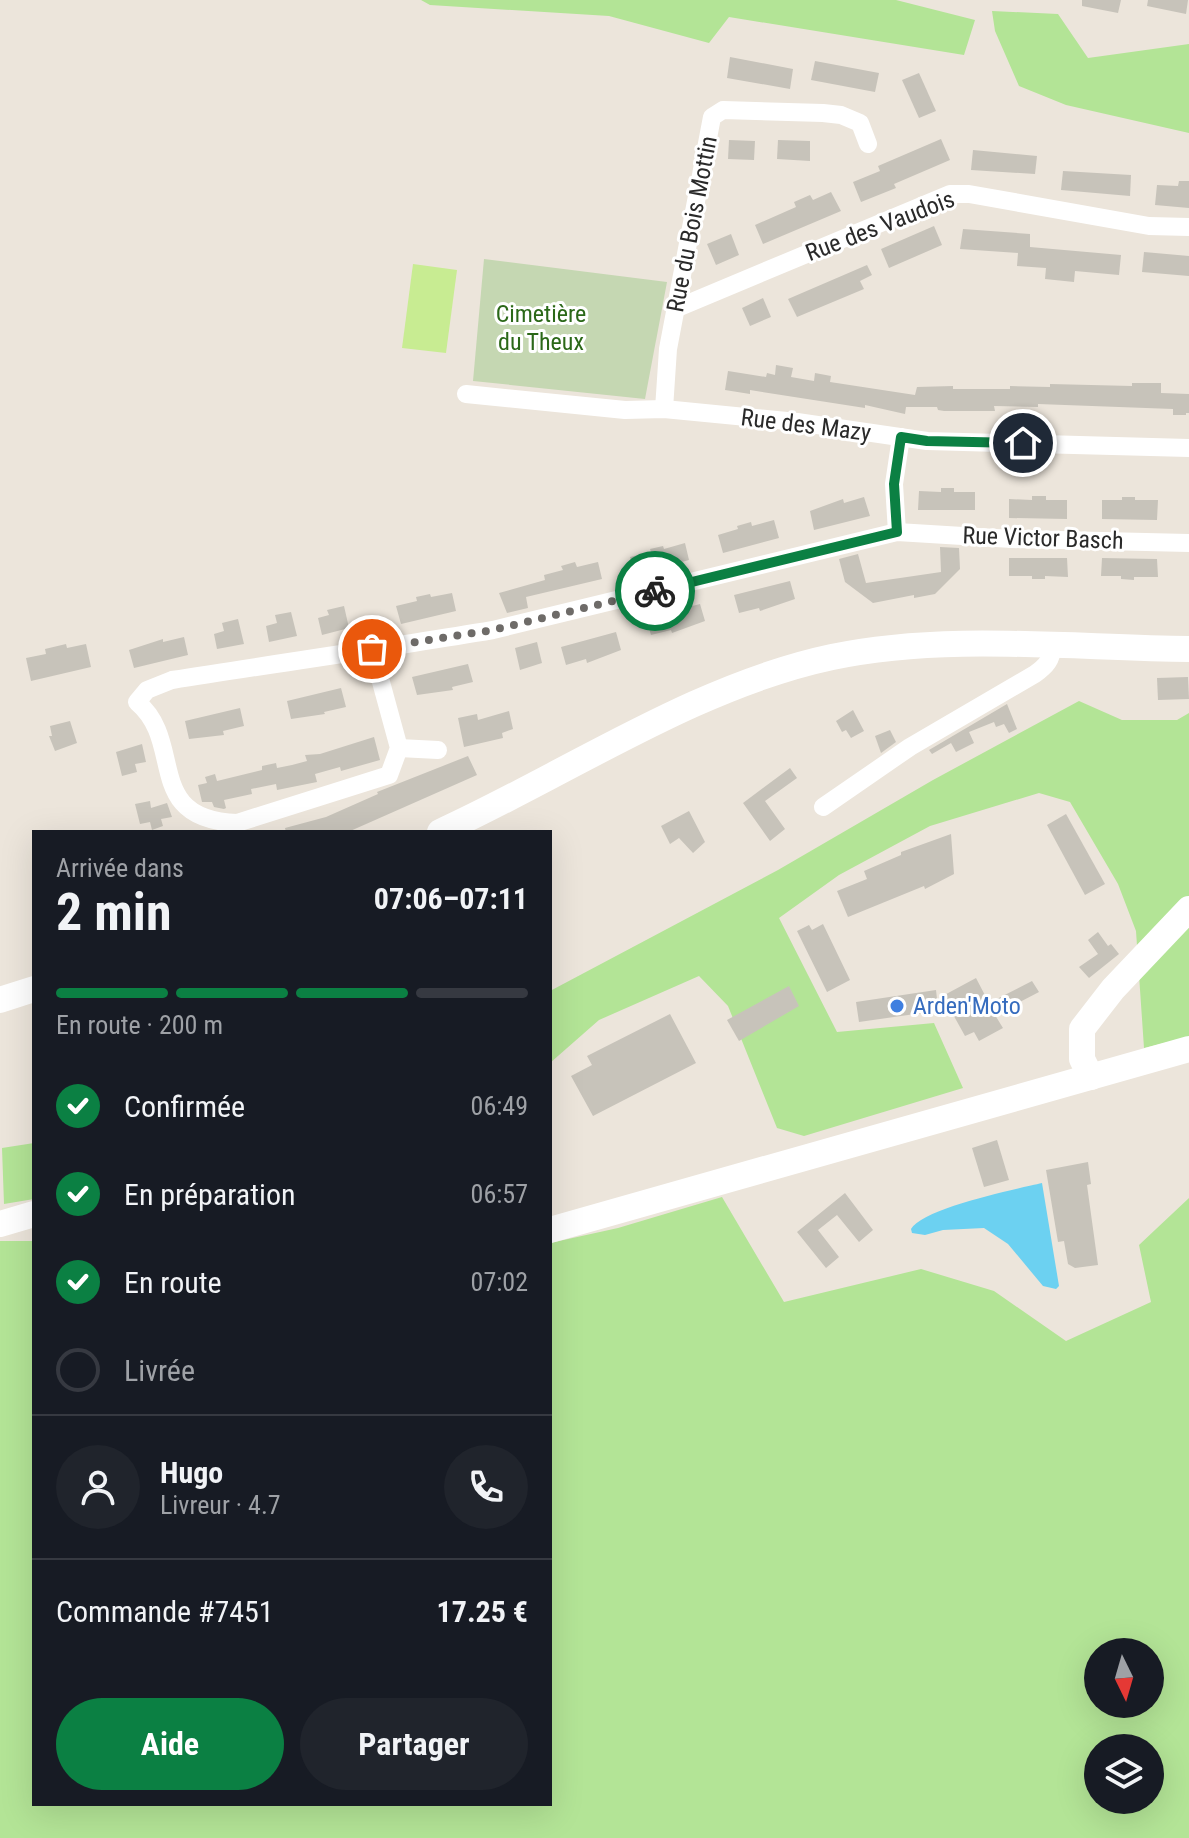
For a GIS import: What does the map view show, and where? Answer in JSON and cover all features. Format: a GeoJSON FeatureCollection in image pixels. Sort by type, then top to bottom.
{"type":"FeatureCollection","features":[{"type":"Feature","properties":{"kind":"street","name":"Rue du Bois Mottin"},"geometry":{"type":"LineString","coordinates":[[664,409],[668,349],[712,117],[723,110],[841,115],[860,123],[868,144]]}},
{"type":"Feature","properties":{"kind":"street","name":"Rue des Vaudois"},"geometry":{"type":"LineString","coordinates":[[675,309],[950,194],[969,194],[1149,226],[1189,227]]}},
{"type":"Feature","properties":{"kind":"street","name":"Rue des Mazy"},"geometry":{"type":"LineString","coordinates":[[466,394],[625,410],[664,409],[797,422],[927,441],[1189,448]]}},
{"type":"Feature","properties":{"kind":"street"},"geometry":{"type":"LineString","coordinates":[[897,532],[894,484],[901,437]]}},
{"type":"Feature","properties":{"kind":"street","name":"Rue Victor Basch"},"geometry":{"type":"LineString","coordinates":[[399,748],[389,775],[237,823],[213,822],[198,816],[172,787],[155,726],[147,711],[137,702],[147,690],[172,680],[493,630],[897,532],[1012,539],[1189,543]]}},
{"type":"Feature","properties":{"kind":"street"},"geometry":{"type":"LineString","coordinates":[[444,830],[677,711],[783,670],[831,657],[878,650],[962,645],[1189,649]]}},
{"type":"Feature","properties":{"kind":"street"},"geometry":{"type":"LineString","coordinates":[[823,807],[910,747],[1035,674],[1047,665],[1052,656],[1052,646]]}},
{"type":"Feature","properties":{"kind":"street"},"geometry":{"type":"LineString","coordinates":[[372,649],[399,748],[438,750]]}},
{"type":"Feature","properties":{"kind":"street"},"geometry":{"type":"LineString","coordinates":[[1091,1077],[1082,1059],[1082,1029],[1113,989],[1189,909]]}},
{"type":"Feature","properties":{"kind":"street"},"geometry":{"type":"LineString","coordinates":[[0,1000],[32,990]]}},
{"type":"Feature","properties":{"kind":"street"},"geometry":{"type":"LineString","coordinates":[[552,1229],[1189,1049]]}},
{"type":"Feature","properties":{"kind":"street"},"geometry":{"type":"LineString","coordinates":[[0,1224],[32,1215]]}},
{"type":"Feature","properties":{"kind":"green space"},"geometry":{"type":"Polygon","coordinates":[[[421,0],[896,0],[975,20],[964,55],[729,17],[709,43],[609,16],[430,5],[421,0]]]}},
{"type":"Feature","properties":{"kind":"green space"},"geometry":{"type":"Polygon","coordinates":[[[992,11],[1058,14],[1088,58],[1189,44],[1189,133],[1066,105],[1019,86],[995,31],[992,11]]]}},
{"type":"Feature","properties":{"kind":"green space","name":"Cimetière du Theux"},"geometry":{"type":"Polygon","coordinates":[[[484,259],[667,282],[645,399],[473,381],[484,259]]]}},
{"type":"Feature","properties":{"kind":"green space"},"geometry":{"type":"Polygon","coordinates":[[[413,264],[457,270],[446,353],[402,348],[413,264]]]}},
{"type":"Feature","properties":{"kind":"green space"},"geometry":{"type":"Polygon","coordinates":[[[1079,701],[1122,720],[1177,720],[1189,713],[1189,1037],[1144,1048],[1136,931],[1118,884],[1070,802],[1039,793],[930,826],[839,875],[779,918],[837,1032],[934,1023],[963,1088],[804,1136],[777,1128],[728,1006],[699,976],[599,1020],[552,1061],[552,990],[778,870],[933,780],[1079,701]]]}},
{"type":"Feature","properties":{"kind":"green space"},"geometry":{"type":"Polygon","coordinates":[[[32,1143],[32,1199],[4,1204],[2,1148],[32,1143]]]}},
{"type":"Feature","properties":{"kind":"green space"},"geometry":{"type":"Polygon","coordinates":[[[722,1197],[784,1302],[921,1269],[994,1291],[1066,1341],[1151,1302],[1139,1245],[1189,1198],[1189,1838],[0,1838],[0,1241],[32,1241],[32,1806],[552,1806],[552,1243],[618,1228],[722,1197]]]}},
{"type":"Feature","properties":{"kind":"water"},"geometry":{"type":"Polygon","coordinates":[[[1042,1183],[1059,1286],[1056,1289],[1043,1286],[1008,1244],[984,1228],[943,1230],[925,1235],[912,1233],[911,1229],[919,1221],[951,1207],[1042,1183]]]}},
{"type":"Feature","properties":{"kind":"building"},"geometry":{"type":"Polygon","coordinates":[[[1082,0],[1121,0],[1118,13],[1082,6],[1082,0]]]}},
{"type":"Feature","properties":{"kind":"building"},"geometry":{"type":"Polygon","coordinates":[[[1148,0],[1188,0],[1186,14],[1147,6],[1148,0]]]}},
{"type":"Feature","properties":{"kind":"building"},"geometry":{"type":"Polygon","coordinates":[[[730,57],[793,69],[790,89],[727,78],[730,57]]]}},
{"type":"Feature","properties":{"kind":"building"},"geometry":{"type":"Polygon","coordinates":[[[815,61],[879,73],[875,92],[811,80],[815,61]]]}},
{"type":"Feature","properties":{"kind":"building"},"geometry":{"type":"Polygon","coordinates":[[[919,73],[936,111],[919,118],[902,80],[919,73]]]}},
{"type":"Feature","properties":{"kind":"building"},"geometry":{"type":"Polygon","coordinates":[[[941,139],[950,160],[861,202],[853,182],[880,171],[878,166],[941,139]]]}},
{"type":"Feature","properties":{"kind":"building"},"geometry":{"type":"Polygon","coordinates":[[[729,140],[755,141],[754,160],[728,159],[729,140]]]}},
{"type":"Feature","properties":{"kind":"building"},"geometry":{"type":"Polygon","coordinates":[[[778,140],[810,141],[810,161],[777,159],[778,140]]]}},
{"type":"Feature","properties":{"kind":"building"},"geometry":{"type":"Polygon","coordinates":[[[973,150],[1037,156],[1035,174],[971,170],[973,150]]]}},
{"type":"Feature","properties":{"kind":"building"},"geometry":{"type":"Polygon","coordinates":[[[1063,171],[1131,175],[1130,196],[1061,190],[1063,171]]]}},
{"type":"Feature","properties":{"kind":"building"},"geometry":{"type":"Polygon","coordinates":[[[1179,181],[1189,181],[1189,208],[1155,205],[1157,185],[1178,186],[1179,181]]]}},
{"type":"Feature","properties":{"kind":"building"},"geometry":{"type":"Polygon","coordinates":[[[831,192],[841,211],[763,244],[755,225],[796,207],[794,202],[810,195],[813,200],[831,192]]]}},
{"type":"Feature","properties":{"kind":"building"},"geometry":{"type":"Polygon","coordinates":[[[934,226],[942,245],[889,268],[881,249],[934,226]]]}},
{"type":"Feature","properties":{"kind":"building"},"geometry":{"type":"Polygon","coordinates":[[[963,229],[1030,234],[1030,247],[1121,255],[1119,275],[1075,271],[1074,282],[1045,279],[1046,268],[1017,266],[1018,253],[960,249],[963,229]]]}},
{"type":"Feature","properties":{"kind":"building"},"geometry":{"type":"Polygon","coordinates":[[[731,234],[739,255],[716,265],[707,244],[731,234]]]}},
{"type":"Feature","properties":{"kind":"building"},"geometry":{"type":"Polygon","coordinates":[[[1144,252],[1189,256],[1189,276],[1142,272],[1144,252]]]}},
{"type":"Feature","properties":{"kind":"building"},"geometry":{"type":"Polygon","coordinates":[[[867,265],[872,275],[860,281],[864,289],[797,317],[788,299],[867,265]]]}},
{"type":"Feature","properties":{"kind":"building"},"geometry":{"type":"Polygon","coordinates":[[[763,298],[771,317],[750,326],[742,308],[763,298]]]}},
{"type":"Feature","properties":{"kind":"building"},"geometry":{"type":"Polygon","coordinates":[[[776,365],[793,368],[791,377],[814,381],[815,373],[831,376],[830,382],[915,395],[917,387],[1010,389],[1010,386],[1050,387],[1050,384],[1132,386],[1132,383],[1161,383],[1161,393],[1189,394],[1189,413],[1173,415],[1173,409],[1038,404],[1038,407],[994,406],[995,411],[906,407],[905,414],[865,405],[865,408],[750,390],[750,394],[725,390],[728,371],[766,377],[767,373],[775,375],[776,365]]]}},
{"type":"Feature","properties":{"kind":"building"},"geometry":{"type":"Polygon","coordinates":[[[941,488],[954,488],[954,492],[975,492],[975,510],[918,510],[919,491],[941,492],[941,488]]]}},
{"type":"Feature","properties":{"kind":"building"},"geometry":{"type":"Polygon","coordinates":[[[1032,496],[1067,500],[1067,519],[1009,518],[1009,499],[1032,500],[1032,496]]]}},
{"type":"Feature","properties":{"kind":"building"},"geometry":{"type":"Polygon","coordinates":[[[864,497],[870,516],[814,530],[810,511],[843,499],[844,503],[864,497]]]}},
{"type":"Feature","properties":{"kind":"building"},"geometry":{"type":"Polygon","coordinates":[[[1122,497],[1158,500],[1157,520],[1102,519],[1102,500],[1122,500],[1122,497]]]}},
{"type":"Feature","properties":{"kind":"building"},"geometry":{"type":"Polygon","coordinates":[[[774,520],[779,538],[723,553],[718,535],[751,522],[752,526],[774,520]]]}},
{"type":"Feature","properties":{"kind":"building"},"geometry":{"type":"Polygon","coordinates":[[[685,543],[689,560],[635,575],[630,557],[651,552],[650,549],[685,543]]]}},
{"type":"Feature","properties":{"kind":"building"},"geometry":{"type":"Polygon","coordinates":[[[940,547],[959,548],[960,569],[935,594],[873,603],[845,582],[839,559],[858,554],[866,583],[941,572],[940,547]]]}},
{"type":"Feature","properties":{"kind":"building"},"geometry":{"type":"Polygon","coordinates":[[[1009,558],[1067,558],[1068,577],[1032,579],[1032,576],[1009,576],[1009,558]]]}},
{"type":"Feature","properties":{"kind":"building"},"geometry":{"type":"Polygon","coordinates":[[[1102,558],[1157,559],[1158,577],[1134,577],[1134,580],[1121,579],[1121,576],[1101,576],[1102,558]]]}},
{"type":"Feature","properties":{"kind":"building"},"geometry":{"type":"Polygon","coordinates":[[[575,562],[577,567],[598,562],[602,579],[526,597],[528,608],[507,613],[499,593],[545,580],[544,575],[563,570],[561,566],[575,562]]]}},
{"type":"Feature","properties":{"kind":"building"},"geometry":{"type":"Polygon","coordinates":[[[790,581],[795,599],[760,611],[759,608],[739,613],[734,595],[790,581]]]}},
{"type":"Feature","properties":{"kind":"building"},"geometry":{"type":"Polygon","coordinates":[[[452,593],[456,611],[401,624],[396,606],[417,601],[416,597],[452,593]]]}},
{"type":"Feature","properties":{"kind":"building"},"geometry":{"type":"Polygon","coordinates":[[[700,604],[705,621],[672,633],[671,630],[651,635],[646,618],[700,604]]]}},
{"type":"Feature","properties":{"kind":"building"},"geometry":{"type":"Polygon","coordinates":[[[344,606],[349,628],[322,635],[318,618],[329,615],[327,610],[344,606]]]}},
{"type":"Feature","properties":{"kind":"building"},"geometry":{"type":"Polygon","coordinates":[[[291,612],[297,636],[269,642],[266,626],[277,623],[275,615],[291,612]]]}},
{"type":"Feature","properties":{"kind":"building"},"geometry":{"type":"Polygon","coordinates":[[[238,619],[244,644],[217,649],[214,634],[224,631],[222,623],[238,619]]]}},
{"type":"Feature","properties":{"kind":"building"},"geometry":{"type":"Polygon","coordinates":[[[616,632],[621,650],[587,663],[586,659],[566,665],[561,647],[616,632]]]}},
{"type":"Feature","properties":{"kind":"building"},"geometry":{"type":"Polygon","coordinates":[[[184,637],[188,655],[134,668],[129,650],[163,639],[163,642],[184,637]]]}},
{"type":"Feature","properties":{"kind":"building"},"geometry":{"type":"Polygon","coordinates":[[[537,642],[542,663],[520,670],[515,648],[537,642]]]}},
{"type":"Feature","properties":{"kind":"building"},"geometry":{"type":"Polygon","coordinates":[[[66,644],[67,648],[86,644],[91,667],[31,681],[26,658],[46,654],[45,649],[66,644]]]}},
{"type":"Feature","properties":{"kind":"building"},"geometry":{"type":"Polygon","coordinates":[[[468,664],[473,682],[452,687],[453,690],[417,695],[412,677],[468,664]]]}},
{"type":"Feature","properties":{"kind":"building"},"geometry":{"type":"Polygon","coordinates":[[[1188,677],[1189,699],[1158,700],[1157,678],[1188,677]]]}},
{"type":"Feature","properties":{"kind":"building"},"geometry":{"type":"Polygon","coordinates":[[[341,688],[346,707],[291,719],[287,701],[341,688]]]}},
{"type":"Feature","properties":{"kind":"building"},"geometry":{"type":"Polygon","coordinates":[[[1007,704],[1017,729],[1009,733],[1004,724],[996,727],[994,722],[969,732],[974,743],[956,752],[951,743],[932,754],[929,750],[1007,704]]]}},
{"type":"Feature","properties":{"kind":"building"},"geometry":{"type":"Polygon","coordinates":[[[240,708],[244,726],[223,731],[224,735],[189,739],[185,721],[240,708]]]}},
{"type":"Feature","properties":{"kind":"building"},"geometry":{"type":"Polygon","coordinates":[[[853,710],[864,731],[851,738],[846,730],[842,732],[836,721],[853,710]]]}},
{"type":"Feature","properties":{"kind":"building"},"geometry":{"type":"Polygon","coordinates":[[[509,711],[513,729],[502,733],[503,738],[464,747],[458,718],[477,714],[478,720],[509,711]]]}},
{"type":"Feature","properties":{"kind":"building"},"geometry":{"type":"Polygon","coordinates":[[[70,721],[77,743],[55,751],[49,736],[52,736],[50,726],[70,721]]]}},
{"type":"Feature","properties":{"kind":"building"},"geometry":{"type":"Polygon","coordinates":[[[890,730],[896,742],[881,753],[875,736],[890,730]]]}},
{"type":"Feature","properties":{"kind":"building"},"geometry":{"type":"Polygon","coordinates":[[[374,737],[380,760],[341,771],[340,767],[315,774],[317,782],[277,790],[276,784],[251,789],[252,794],[224,800],[224,809],[214,807],[212,802],[202,802],[198,785],[207,783],[205,777],[215,774],[217,781],[262,770],[262,766],[276,763],[277,768],[292,765],[307,761],[305,755],[320,754],[374,737]]]}},
{"type":"Feature","properties":{"kind":"building"},"geometry":{"type":"Polygon","coordinates":[[[142,744],[146,762],[135,764],[137,772],[122,776],[116,752],[142,744]]]}},
{"type":"Feature","properties":{"kind":"building"},"geometry":{"type":"Polygon","coordinates":[[[468,756],[477,775],[353,830],[286,830],[326,817],[377,792],[468,756]]]}},
{"type":"Feature","properties":{"kind":"building"},"geometry":{"type":"Polygon","coordinates":[[[790,768],[797,778],[765,801],[785,829],[770,841],[743,803],[790,768]]]}},
{"type":"Feature","properties":{"kind":"building"},"geometry":{"type":"Polygon","coordinates":[[[150,801],[151,808],[167,803],[172,817],[161,819],[163,826],[152,830],[150,822],[140,824],[135,804],[150,801]]]}},
{"type":"Feature","properties":{"kind":"building"},"geometry":{"type":"Polygon","coordinates":[[[689,811],[705,842],[693,853],[679,838],[670,844],[661,826],[689,811]]]}},
{"type":"Feature","properties":{"kind":"building"},"geometry":{"type":"Polygon","coordinates":[[[1066,814],[1105,884],[1085,895],[1047,825],[1066,814]]]}},
{"type":"Feature","properties":{"kind":"building"},"geometry":{"type":"Polygon","coordinates":[[[951,834],[954,874],[925,889],[924,886],[848,917],[837,891],[867,879],[864,871],[901,855],[901,852],[951,834]]]}},
{"type":"Feature","properties":{"kind":"building"},"geometry":{"type":"Polygon","coordinates":[[[823,924],[850,980],[827,992],[797,931],[809,925],[812,930],[823,924]]]}},
{"type":"Feature","properties":{"kind":"building"},"geometry":{"type":"Polygon","coordinates":[[[1098,932],[1108,946],[1111,944],[1119,954],[1089,978],[1079,967],[1098,954],[1088,940],[1098,932]]]}},
{"type":"Feature","properties":{"kind":"building"},"geometry":{"type":"Polygon","coordinates":[[[976,978],[989,1003],[1032,981],[1039,992],[995,1015],[1003,1028],[979,1041],[974,1032],[965,1036],[950,1009],[859,1022],[856,1002],[936,990],[937,999],[976,978]]]}},
{"type":"Feature","properties":{"kind":"building"},"geometry":{"type":"Polygon","coordinates":[[[789,986],[799,1006],[739,1041],[727,1020],[789,986]]]}},
{"type":"Feature","properties":{"kind":"building"},"geometry":{"type":"Polygon","coordinates":[[[670,1014],[696,1063],[593,1116],[571,1076],[592,1065],[587,1056],[670,1014]]]}},
{"type":"Feature","properties":{"kind":"building"},"geometry":{"type":"Polygon","coordinates":[[[997,1140],[1009,1180],[984,1187],[972,1148],[997,1140]]]}},
{"type":"Feature","properties":{"kind":"building"},"geometry":{"type":"Polygon","coordinates":[[[1088,1162],[1091,1184],[1087,1185],[1098,1265],[1075,1268],[1068,1264],[1064,1241],[1058,1242],[1046,1170],[1088,1162]]]}},
{"type":"Feature","properties":{"kind":"building"},"geometry":{"type":"Polygon","coordinates":[[[845,1193],[873,1230],[859,1242],[837,1215],[818,1230],[839,1257],[826,1268],[797,1232],[845,1193]]]}},
{"type":"Feature","properties":{"kind":"way so far"},"geometry":{"type":"LineString","coordinates":[[372,649],[493,630],[655,591]]}},
{"type":"Feature","properties":{"kind":"place","name":"Arden'Moto"},"geometry":{"type":"Point","coordinates":[897,1006]}},
{"type":"Feature","properties":{"kind":"route"},"geometry":{"type":"LineString","coordinates":[[655,591],[897,532],[894,484],[901,437],[927,441],[1023,443]]}}]}
